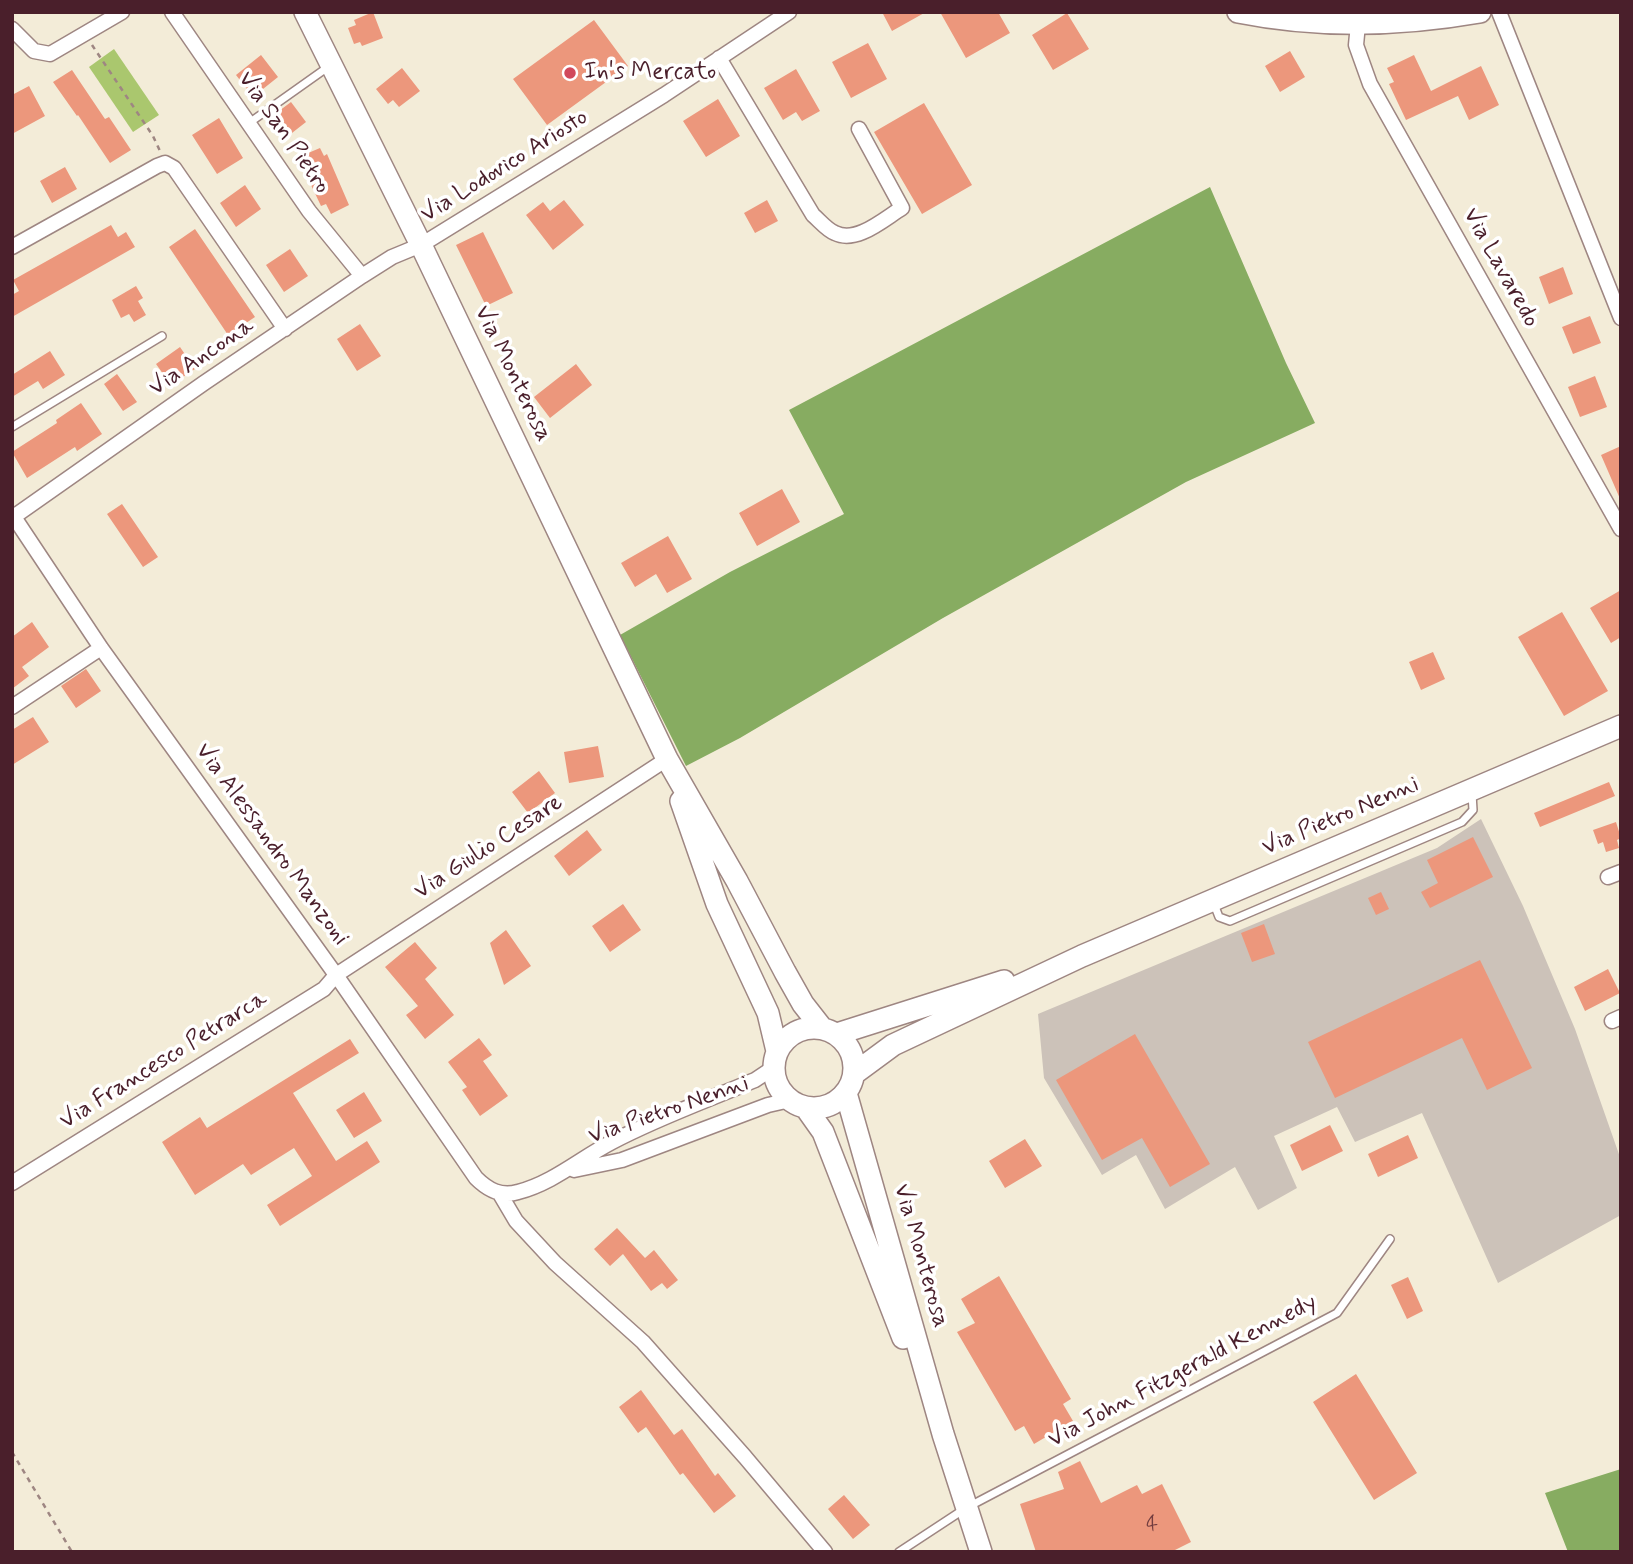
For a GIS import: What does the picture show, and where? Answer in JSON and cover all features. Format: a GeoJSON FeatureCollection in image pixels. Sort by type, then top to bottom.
{"type":"FeatureCollection","features":[{"type":"Feature","properties":{"kind":"main road","name":"Via Monterosa"},"geometry":{"type":"LineString","coordinates":[[305,12],[421,245],[667,760],[737,881],[791,983],[829,1031]]}},
{"type":"Feature","properties":{"kind":"main road"},"geometry":{"type":"LineString","coordinates":[[1238,12],[1303,21],[1358,24],[1409,22],[1480,12]]}},
{"type":"Feature","properties":{"kind":"main road","name":"Via Pietro Nenni"},"geometry":{"type":"LineString","coordinates":[[850,1083],[893,1045],[1083,956],[1621,726]]}},
{"type":"Feature","properties":{"kind":"main road","name":"Via Monterosa"},"geometry":{"type":"LineString","coordinates":[[667,760],[717,904],[768,1013],[775,1060]]}},
{"type":"Feature","properties":{"kind":"main road","name":"Via Pietro Nenni"},"geometry":{"type":"LineString","coordinates":[[829,1031],[1083,956]]}},
{"type":"Feature","properties":{"kind":"main road"},"geometry":{"type":"LineString","coordinates":[[802,1029],[829,1031],[848,1044],[854,1059],[850,1083],[836,1102],[820,1108],[798,1104],[778,1086],[775,1060],[786,1038],[802,1029]]}},
{"type":"Feature","properties":{"kind":"main road","name":"Via Monterosa"},"geometry":{"type":"LineString","coordinates":[[850,1083],[943,1434],[981,1552]]}},
{"type":"Feature","properties":{"kind":"main road","name":"Via Monterosa"},"geometry":{"type":"LineString","coordinates":[[798,1104],[822,1132],[943,1434]]}},
{"type":"Feature","properties":{"kind":"street"},"geometry":{"type":"LineString","coordinates":[[12,29],[34,51],[50,54],[122,12]]}},
{"type":"Feature","properties":{"kind":"street","name":"Via San Pietro"},"geometry":{"type":"LineString","coordinates":[[172,12],[309,211],[362,276]]}},
{"type":"Feature","properties":{"kind":"street","name":"Via Lodovico Ariosto"},"geometry":{"type":"LineString","coordinates":[[421,245],[664,95],[789,12]]}},
{"type":"Feature","properties":{"kind":"street"},"geometry":{"type":"LineString","coordinates":[[1499,12],[1621,318]]}},
{"type":"Feature","properties":{"kind":"street","name":"Via Lavaredo"},"geometry":{"type":"LineString","coordinates":[[1358,24],[1356,45],[1370,84],[1621,529]]}},
{"type":"Feature","properties":{"kind":"street"},"geometry":{"type":"LineString","coordinates":[[719,58],[813,215],[835,233],[850,236],[861,233],[902,208],[859,129]]}},
{"type":"Feature","properties":{"kind":"street"},"geometry":{"type":"LineString","coordinates":[[12,247],[165,163],[174,168],[285,329]]}},
{"type":"Feature","properties":{"kind":"street","name":"Via Ancona"},"geometry":{"type":"LineString","coordinates":[[13,517],[362,276],[392,257],[421,245]]}},
{"type":"Feature","properties":{"kind":"street","name":"Via Alessandro Manzoni"},"geometry":{"type":"LineString","coordinates":[[13,517],[101,648],[336,975],[475,1178],[486,1188],[500,1194]]}},
{"type":"Feature","properties":{"kind":"street"},"geometry":{"type":"LineString","coordinates":[[12,707],[101,648]]}},
{"type":"Feature","properties":{"kind":"street","name":"Via Giulio Cesare"},"geometry":{"type":"LineString","coordinates":[[336,975],[667,760]]}},
{"type":"Feature","properties":{"kind":"street","name":"Via Francesco Petrarca"},"geometry":{"type":"LineString","coordinates":[[12,1183],[324,989],[336,975]]}},
{"type":"Feature","properties":{"kind":"street","name":"Via Pietro Nenni"},"geometry":{"type":"LineString","coordinates":[[500,1194],[518,1193],[566,1171],[612,1142],[755,1080],[775,1060]]}},
{"type":"Feature","properties":{"kind":"street","name":"Via Pietro Nenni"},"geometry":{"type":"LineString","coordinates":[[566,1171],[622,1160],[768,1105],[798,1104]]}},
{"type":"Feature","properties":{"kind":"street"},"geometry":{"type":"LineString","coordinates":[[500,1194],[516,1221],[555,1263],[643,1342],[825,1552]]}},
{"type":"Feature","properties":{"kind":"lane"},"geometry":{"type":"LineString","coordinates":[[249,123],[331,65]]}},
{"type":"Feature","properties":{"kind":"lane"},"geometry":{"type":"LineString","coordinates":[[12,427],[162,336]]}},
{"type":"Feature","properties":{"kind":"lane","name":"Via John Fitzgerald Kennedy"},"geometry":{"type":"LineString","coordinates":[[898,1552],[966,1508],[1337,1314],[1390,1239]]}},
{"type":"Feature","properties":{"kind":"path"},"geometry":{"type":"LineString","coordinates":[[85,34],[153,136],[165,163]]}},
{"type":"Feature","properties":{"kind":"path"},"geometry":{"type":"LineString","coordinates":[[12,1452],[72,1552]]}},
{"type":"Feature","properties":{"kind":"shaded area"},"geometry":{"type":"Polygon","coordinates":[[[1481,819],[1523,906],[1575,1029],[1621,1160],[1621,1215],[1498,1283],[1422,1113],[1355,1142],[1337,1107],[1274,1136],[1297,1188],[1258,1210],[1235,1167],[1165,1209],[1136,1155],[1102,1175],[1044,1078],[1038,1014],[1437,848],[1481,819]]]}},
{"type":"Feature","properties":{"kind":"green space"},"geometry":{"type":"Polygon","coordinates":[[[114,49],[159,115],[133,132],[89,67],[114,49]]]}},
{"type":"Feature","properties":{"kind":"green space"},"geometry":{"type":"Polygon","coordinates":[[[1210,187],[1286,363],[1315,423],[1186,482],[943,618],[740,738],[686,766],[620,635],[730,572],[844,514],[789,410],[1210,187]]]}},
{"type":"Feature","properties":{"kind":"green space"},"geometry":{"type":"Polygon","coordinates":[[[1621,1469],[1621,1552],[1568,1552],[1545,1493],[1621,1469]]]}},
{"type":"Feature","properties":{"kind":"building"},"geometry":{"type":"Polygon","coordinates":[[[373,12],[383,38],[362,46],[360,42],[354,44],[348,28],[356,25],[354,20],[373,12]]]}},
{"type":"Feature","properties":{"kind":"building"},"geometry":{"type":"Polygon","coordinates":[[[882,12],[926,12],[892,31],[882,12]]]}},
{"type":"Feature","properties":{"kind":"building"},"geometry":{"type":"Polygon","coordinates":[[[940,12],[998,12],[1010,33],[966,58],[940,12]]]}},
{"type":"Feature","properties":{"kind":"building"},"geometry":{"type":"Polygon","coordinates":[[[1067,13],[1089,49],[1053,70],[1032,35],[1067,13]]]}},
{"type":"Feature","properties":{"kind":"building","name":"In's Mercato"},"geometry":{"type":"Polygon","coordinates":[[[594,20],[628,66],[547,125],[513,79],[594,20]]]}},
{"type":"Feature","properties":{"kind":"building"},"geometry":{"type":"Polygon","coordinates":[[[868,43],[887,79],[851,98],[832,62],[868,43]]]}},
{"type":"Feature","properties":{"kind":"building"},"geometry":{"type":"Polygon","coordinates":[[[1290,51],[1305,77],[1280,92],[1265,66],[1290,51]]]}},
{"type":"Feature","properties":{"kind":"building"},"geometry":{"type":"Polygon","coordinates":[[[261,55],[278,77],[253,97],[236,75],[261,55]]]}},
{"type":"Feature","properties":{"kind":"building"},"geometry":{"type":"Polygon","coordinates":[[[1414,55],[1431,91],[1481,66],[1499,105],[1469,120],[1458,96],[1406,120],[1389,84],[1394,82],[1387,68],[1414,55]]]}},
{"type":"Feature","properties":{"kind":"building"},"geometry":{"type":"Polygon","coordinates":[[[402,68],[420,91],[399,107],[393,100],[388,104],[376,89],[402,68]]]}},
{"type":"Feature","properties":{"kind":"building"},"geometry":{"type":"Polygon","coordinates":[[[796,69],[820,111],[802,121],[796,112],[783,120],[764,88],[796,69]]]}},
{"type":"Feature","properties":{"kind":"building"},"geometry":{"type":"Polygon","coordinates":[[[72,70],[105,119],[109,117],[131,150],[110,163],[53,82],[72,70]]]}},
{"type":"Feature","properties":{"kind":"building"},"geometry":{"type":"Polygon","coordinates":[[[29,86],[45,116],[12,134],[12,95],[29,86]]]}},
{"type":"Feature","properties":{"kind":"building"},"geometry":{"type":"Polygon","coordinates":[[[718,99],[740,136],[706,157],[683,121],[718,99]]]}},
{"type":"Feature","properties":{"kind":"building"},"geometry":{"type":"Polygon","coordinates":[[[291,102],[306,122],[283,140],[267,120],[291,102]]]}},
{"type":"Feature","properties":{"kind":"building"},"geometry":{"type":"Polygon","coordinates":[[[924,103],[972,185],[922,214],[874,132],[924,103]]]}},
{"type":"Feature","properties":{"kind":"building"},"geometry":{"type":"Polygon","coordinates":[[[219,118],[243,158],[217,174],[192,135],[219,118]]]}},
{"type":"Feature","properties":{"kind":"building"},"geometry":{"type":"Polygon","coordinates":[[[320,148],[324,156],[327,154],[349,205],[331,214],[326,204],[321,206],[303,168],[299,170],[294,159],[320,148]]]}},
{"type":"Feature","properties":{"kind":"building"},"geometry":{"type":"Polygon","coordinates":[[[65,167],[77,189],[52,203],[40,181],[65,167]]]}},
{"type":"Feature","properties":{"kind":"building"},"geometry":{"type":"Polygon","coordinates":[[[245,185],[261,209],[236,227],[220,203],[245,185]]]}},
{"type":"Feature","properties":{"kind":"building"},"geometry":{"type":"Polygon","coordinates":[[[564,200],[584,225],[553,250],[526,215],[543,202],[550,211],[564,200]]]}},
{"type":"Feature","properties":{"kind":"building"},"geometry":{"type":"Polygon","coordinates":[[[767,200],[778,221],[755,233],[744,213],[767,200]]]}},
{"type":"Feature","properties":{"kind":"building"},"geometry":{"type":"Polygon","coordinates":[[[111,225],[118,237],[126,232],[135,247],[12,317],[12,295],[19,291],[13,280],[111,225]]]}},
{"type":"Feature","properties":{"kind":"building"},"geometry":{"type":"Polygon","coordinates":[[[195,229],[255,317],[228,335],[169,247],[195,229]]]}},
{"type":"Feature","properties":{"kind":"building"},"geometry":{"type":"Polygon","coordinates":[[[483,232],[513,293],[486,306],[456,245],[483,232]]]}},
{"type":"Feature","properties":{"kind":"building"},"geometry":{"type":"Polygon","coordinates":[[[290,249],[308,276],[284,292],[266,265],[290,249]]]}},
{"type":"Feature","properties":{"kind":"building"},"geometry":{"type":"Polygon","coordinates":[[[1563,267],[1573,294],[1549,304],[1539,277],[1563,267]]]}},
{"type":"Feature","properties":{"kind":"building"},"geometry":{"type":"Polygon","coordinates":[[[136,286],[143,298],[138,301],[146,315],[134,322],[129,314],[121,318],[112,300],[136,286]]]}},
{"type":"Feature","properties":{"kind":"building"},"geometry":{"type":"Polygon","coordinates":[[[1590,316],[1601,343],[1573,354],[1562,327],[1590,316]]]}},
{"type":"Feature","properties":{"kind":"building"},"geometry":{"type":"Polygon","coordinates":[[[360,324],[381,356],[357,371],[337,339],[360,324]]]}},
{"type":"Feature","properties":{"kind":"building"},"geometry":{"type":"Polygon","coordinates":[[[180,347],[195,369],[171,385],[156,364],[180,347]]]}},
{"type":"Feature","properties":{"kind":"building"},"geometry":{"type":"Polygon","coordinates":[[[50,351],[65,375],[43,389],[38,381],[12,397],[12,375],[50,351]]]}},
{"type":"Feature","properties":{"kind":"building"},"geometry":{"type":"Polygon","coordinates":[[[576,364],[592,385],[550,418],[534,397],[576,364]]]}},
{"type":"Feature","properties":{"kind":"building"},"geometry":{"type":"Polygon","coordinates":[[[117,374],[137,402],[123,411],[104,384],[117,374]]]}},
{"type":"Feature","properties":{"kind":"building"},"geometry":{"type":"Polygon","coordinates":[[[1595,376],[1607,407],[1580,417],[1568,387],[1595,376]]]}},
{"type":"Feature","properties":{"kind":"building"},"geometry":{"type":"Polygon","coordinates":[[[81,403],[102,434],[77,451],[75,447],[27,478],[12,452],[57,423],[56,420],[81,403]]]}},
{"type":"Feature","properties":{"kind":"building"},"geometry":{"type":"Polygon","coordinates":[[[1621,446],[1621,501],[1601,455],[1621,446]]]}},
{"type":"Feature","properties":{"kind":"building"},"geometry":{"type":"Polygon","coordinates":[[[782,489],[800,522],[757,546],[739,513],[782,489]]]}},
{"type":"Feature","properties":{"kind":"building"},"geometry":{"type":"Polygon","coordinates":[[[122,504],[158,557],[143,567],[107,514],[122,504]]]}},
{"type":"Feature","properties":{"kind":"building"},"geometry":{"type":"Polygon","coordinates":[[[668,536],[692,579],[667,593],[656,574],[635,587],[621,563],[668,536]]]}},
{"type":"Feature","properties":{"kind":"building"},"geometry":{"type":"Polygon","coordinates":[[[1621,590],[1621,637],[1611,643],[1590,608],[1621,590]]]}},
{"type":"Feature","properties":{"kind":"building"},"geometry":{"type":"Polygon","coordinates":[[[1562,612],[1608,691],[1564,716],[1518,637],[1562,612]]]}},
{"type":"Feature","properties":{"kind":"building"},"geometry":{"type":"Polygon","coordinates":[[[32,622],[49,647],[22,667],[29,676],[12,689],[12,637],[32,622]]]}},
{"type":"Feature","properties":{"kind":"building"},"geometry":{"type":"Polygon","coordinates":[[[1433,652],[1445,679],[1421,690],[1409,662],[1433,652]]]}},
{"type":"Feature","properties":{"kind":"building"},"geometry":{"type":"Polygon","coordinates":[[[86,669],[101,691],[76,708],[61,686],[86,669]]]}},
{"type":"Feature","properties":{"kind":"building"},"geometry":{"type":"Polygon","coordinates":[[[33,717],[49,742],[12,765],[12,730],[33,717]]]}},
{"type":"Feature","properties":{"kind":"building"},"geometry":{"type":"Polygon","coordinates":[[[598,746],[604,777],[569,783],[564,752],[598,746]]]}},
{"type":"Feature","properties":{"kind":"building"},"geometry":{"type":"Polygon","coordinates":[[[539,771],[555,793],[528,813],[512,792],[539,771]]]}},
{"type":"Feature","properties":{"kind":"building"},"geometry":{"type":"Polygon","coordinates":[[[1609,782],[1615,796],[1540,827],[1534,813],[1609,782]]]}},
{"type":"Feature","properties":{"kind":"building"},"geometry":{"type":"Polygon","coordinates":[[[1616,822],[1621,838],[1617,840],[1619,848],[1606,852],[1603,842],[1598,844],[1593,830],[1616,822]]]}},
{"type":"Feature","properties":{"kind":"building"},"geometry":{"type":"Polygon","coordinates":[[[587,830],[602,850],[569,876],[554,856],[587,830]]]}},
{"type":"Feature","properties":{"kind":"building"},"geometry":{"type":"Polygon","coordinates":[[[1473,837],[1493,877],[1430,908],[1421,892],[1438,883],[1427,860],[1473,837]]]}},
{"type":"Feature","properties":{"kind":"building"},"geometry":{"type":"Polygon","coordinates":[[[1381,892],[1389,909],[1376,915],[1368,898],[1381,892]]]}},
{"type":"Feature","properties":{"kind":"building"},"geometry":{"type":"Polygon","coordinates":[[[623,904],[641,930],[610,952],[592,926],[623,904]]]}},
{"type":"Feature","properties":{"kind":"building"},"geometry":{"type":"Polygon","coordinates":[[[1264,924],[1275,954],[1252,962],[1241,933],[1264,924]]]}},
{"type":"Feature","properties":{"kind":"building"},"geometry":{"type":"Polygon","coordinates":[[[506,930],[531,966],[504,985],[490,943],[506,930]]]}},
{"type":"Feature","properties":{"kind":"building"},"geometry":{"type":"Polygon","coordinates":[[[415,942],[437,968],[425,979],[454,1015],[425,1039],[406,1015],[418,1006],[385,967],[415,942]]]}},
{"type":"Feature","properties":{"kind":"building"},"geometry":{"type":"Polygon","coordinates":[[[1480,960],[1532,1068],[1487,1090],[1462,1038],[1335,1098],[1308,1042],[1480,960]]]}},
{"type":"Feature","properties":{"kind":"building"},"geometry":{"type":"Polygon","coordinates":[[[1608,969],[1620,993],[1585,1011],[1574,987],[1608,969]]]}},
{"type":"Feature","properties":{"kind":"building"},"geometry":{"type":"Polygon","coordinates":[[[1135,1034],[1210,1164],[1170,1187],[1142,1138],[1102,1160],[1056,1080],[1135,1034]]]}},
{"type":"Feature","properties":{"kind":"building"},"geometry":{"type":"Polygon","coordinates":[[[479,1038],[492,1055],[483,1061],[508,1096],[480,1116],[462,1090],[467,1087],[448,1062],[479,1038]]]}},
{"type":"Feature","properties":{"kind":"building"},"geometry":{"type":"Polygon","coordinates":[[[350,1039],[359,1053],[293,1093],[336,1161],[367,1141],[380,1162],[280,1226],[267,1205],[312,1176],[294,1148],[251,1175],[243,1164],[195,1195],[162,1142],[200,1117],[207,1128],[350,1039]]]}},
{"type":"Feature","properties":{"kind":"building"},"geometry":{"type":"Polygon","coordinates":[[[364,1092],[382,1121],[354,1138],[336,1110],[364,1092]]]}},
{"type":"Feature","properties":{"kind":"building"},"geometry":{"type":"Polygon","coordinates":[[[1330,1125],[1343,1151],[1302,1171],[1290,1145],[1330,1125]]]}},
{"type":"Feature","properties":{"kind":"building"},"geometry":{"type":"Polygon","coordinates":[[[1408,1135],[1418,1158],[1378,1177],[1368,1154],[1408,1135]]]}},
{"type":"Feature","properties":{"kind":"building"},"geometry":{"type":"Polygon","coordinates":[[[1025,1139],[1042,1166],[1005,1188],[989,1161],[1025,1139]]]}},
{"type":"Feature","properties":{"kind":"building"},"geometry":{"type":"Polygon","coordinates":[[[617,1228],[645,1258],[654,1250],[678,1280],[667,1289],[662,1283],[651,1291],[623,1254],[610,1266],[594,1249],[617,1228]]]}},
{"type":"Feature","properties":{"kind":"building"},"geometry":{"type":"Polygon","coordinates":[[[999,1276],[1071,1399],[1063,1404],[1073,1421],[1034,1444],[1024,1426],[1015,1431],[957,1332],[975,1323],[961,1299],[999,1276]]]}},
{"type":"Feature","properties":{"kind":"building"},"geometry":{"type":"Polygon","coordinates":[[[1408,1277],[1423,1311],[1407,1319],[1391,1285],[1408,1277]]]}},
{"type":"Feature","properties":{"kind":"building"},"geometry":{"type":"Polygon","coordinates":[[[1356,1374],[1417,1473],[1374,1500],[1313,1402],[1356,1374]]]}},
{"type":"Feature","properties":{"kind":"building"},"geometry":{"type":"Polygon","coordinates":[[[641,1390],[674,1435],[682,1429],[715,1476],[718,1473],[736,1496],[714,1513],[683,1473],[680,1475],[646,1427],[638,1433],[619,1407],[641,1390]]]}},
{"type":"Feature","properties":{"kind":"building"},"geometry":{"type":"Polygon","coordinates":[[[1080,1461],[1101,1503],[1137,1485],[1142,1494],[1162,1484],[1191,1542],[1171,1552],[1036,1552],[1020,1504],[1064,1489],[1058,1472],[1080,1461]]]}},
{"type":"Feature","properties":{"kind":"building"},"geometry":{"type":"Polygon","coordinates":[[[844,1495],[870,1525],[853,1539],[828,1509],[844,1495]]]}},
{"type":"Feature","properties":{"kind":"place","name":"In's Mercato"},"geometry":{"type":"Point","coordinates":[570,73]}}]}
